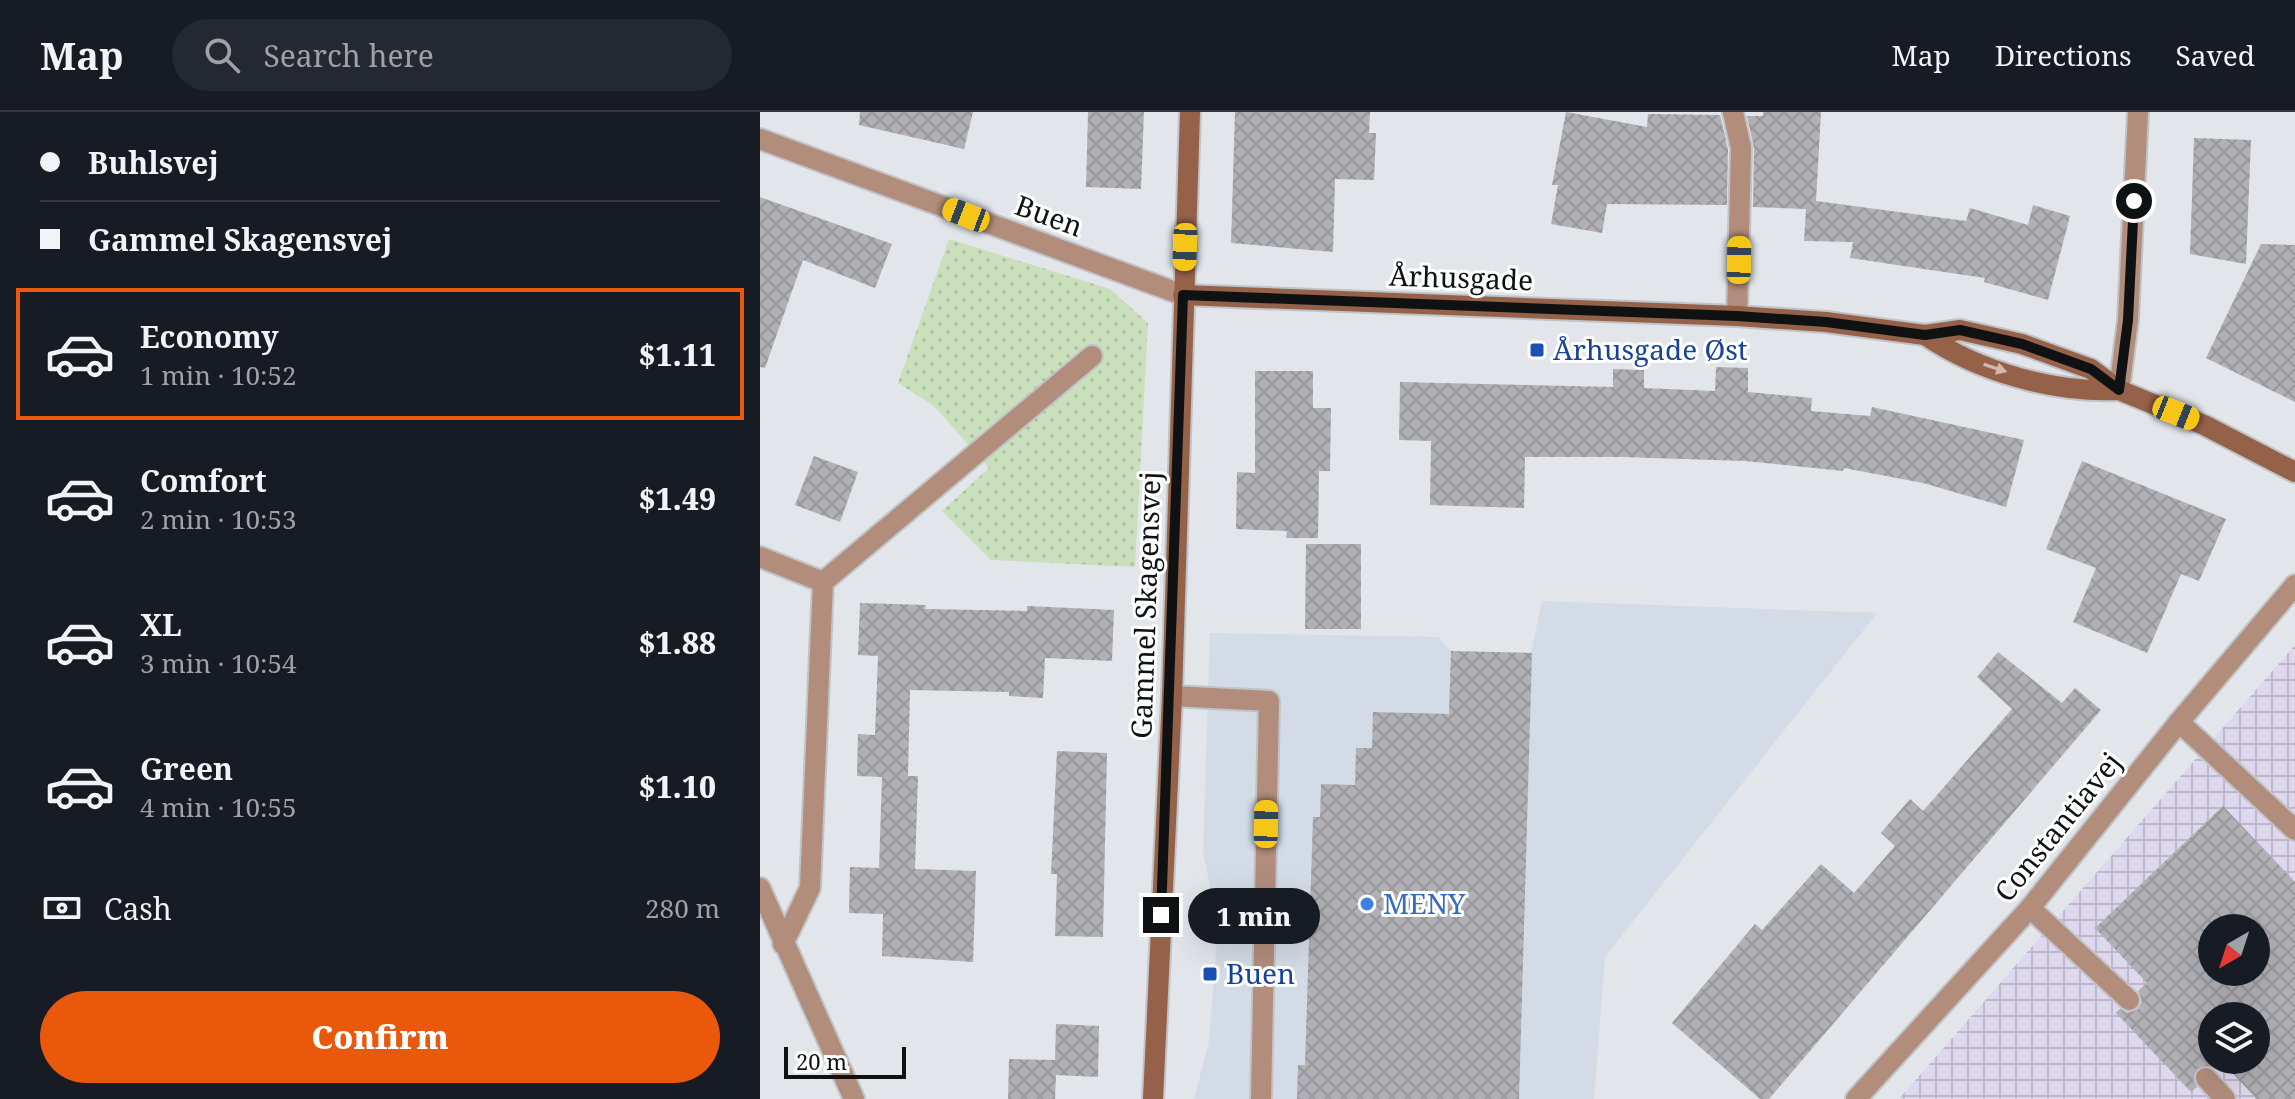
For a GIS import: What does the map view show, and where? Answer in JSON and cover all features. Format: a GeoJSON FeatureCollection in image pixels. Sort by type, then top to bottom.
{"type":"FeatureCollection","features":[{"type":"Feature","properties":{"kind":"street","name":"Gammel Skagensvej"},"geometry":{"type":"LineString","coordinates":[[1153,1099],[1172,696],[1190,112]]}},
{"type":"Feature","properties":{"kind":"street"},"geometry":{"type":"LineString","coordinates":[[1733,112],[1741,148],[1737,316]]}},
{"type":"Feature","properties":{"kind":"street"},"geometry":{"type":"LineString","coordinates":[[2119,390],[2128,320],[2138,112]]}},
{"type":"Feature","properties":{"kind":"street","name":"Buen"},"geometry":{"type":"LineString","coordinates":[[760,139],[1183,295]]}},
{"type":"Feature","properties":{"kind":"street","name":"Århusgade"},"geometry":{"type":"LineString","coordinates":[[1183,295],[1737,316],[1826,322],[1925,335],[1960,330],[2022,344],[2091,369],[2119,390],[2204,425],[2295,472]]}},
{"type":"Feature","properties":{"kind":"street","name":"Århusgade"},"geometry":{"type":"LineString","coordinates":[[1925,335],[1954,355],[2017,375],[2079,392],[2119,390]]}},
{"type":"Feature","properties":{"kind":"street"},"geometry":{"type":"LineString","coordinates":[[783,944],[810,888],[823,582],[1092,356]]}},
{"type":"Feature","properties":{"kind":"street"},"geometry":{"type":"LineString","coordinates":[[760,557],[823,582]]}},
{"type":"Feature","properties":{"kind":"street","name":"Constantiavej"},"geometry":{"type":"LineString","coordinates":[[1856,1099],[2030,908],[2179,722],[2295,585]]}},
{"type":"Feature","properties":{"kind":"street"},"geometry":{"type":"LineString","coordinates":[[1172,696],[1269,701],[1261,1099]]}},
{"type":"Feature","properties":{"kind":"street"},"geometry":{"type":"LineString","coordinates":[[2179,722],[2295,830]]}},
{"type":"Feature","properties":{"kind":"street"},"geometry":{"type":"LineString","coordinates":[[760,888],[854,1099]]}},
{"type":"Feature","properties":{"kind":"street"},"geometry":{"type":"LineString","coordinates":[[2030,908],[2129,1000]]}},
{"type":"Feature","properties":{"kind":"street"},"geometry":{"type":"LineString","coordinates":[[2206,1078],[2225,1099]]}},
{"type":"Feature","properties":{"kind":"shaded area"},"geometry":{"type":"Polygon","coordinates":[[[1542,601],[1877,613],[1605,957],[1594,1099],[1194,1099],[1209,1041],[1218,925],[1203,852],[1210,633],[1438,637],[1451,651],[1531,653],[1542,601]]]}},
{"type":"Feature","properties":{"kind":"shaded area"},"geometry":{"type":"Polygon","coordinates":[[[2295,645],[2295,1099],[1899,1099],[2295,645]]]}},
{"type":"Feature","properties":{"kind":"green space"},"geometry":{"type":"Polygon","coordinates":[[[949,239],[1110,289],[1148,323],[1135,567],[991,560],[942,511],[989,468],[934,406],[898,383],[949,239]]]}},
{"type":"Feature","properties":{"kind":"building"},"geometry":{"type":"Polygon","coordinates":[[[860,112],[973,112],[964,149],[859,125],[860,112]]]}},
{"type":"Feature","properties":{"kind":"building"},"geometry":{"type":"Polygon","coordinates":[[[1088,112],[1144,112],[1141,189],[1086,187],[1088,112]]]}},
{"type":"Feature","properties":{"kind":"building"},"geometry":{"type":"Polygon","coordinates":[[[1235,112],[1370,112],[1369,133],[1376,133],[1374,180],[1335,179],[1333,252],[1231,243],[1235,112]]]}},
{"type":"Feature","properties":{"kind":"building"},"geometry":{"type":"Polygon","coordinates":[[[1566,112],[1647,127],[1648,114],[1720,115],[1728,149],[1727,205],[1607,204],[1602,233],[1551,224],[1558,185],[1552,185],[1566,112]]]}},
{"type":"Feature","properties":{"kind":"building"},"geometry":{"type":"Polygon","coordinates":[[[1763,112],[1821,112],[1816,201],[1966,221],[1970,208],[2028,225],[2033,205],[2070,216],[2048,300],[1984,282],[1985,278],[1850,258],[1853,242],[1804,241],[1806,209],[1753,207],[1754,148],[1747,116],[1763,116],[1763,112]]]}},
{"type":"Feature","properties":{"kind":"building"},"geometry":{"type":"Polygon","coordinates":[[[2194,138],[2251,140],[2246,264],[2190,254],[2194,138]]]}},
{"type":"Feature","properties":{"kind":"building"},"geometry":{"type":"Polygon","coordinates":[[[760,197],[892,244],[875,288],[803,260],[765,368],[760,367],[760,197]]]}},
{"type":"Feature","properties":{"kind":"building"},"geometry":{"type":"Polygon","coordinates":[[[2261,244],[2295,245],[2295,402],[2206,358],[2261,244]]]}},
{"type":"Feature","properties":{"kind":"building"},"geometry":{"type":"Polygon","coordinates":[[[1716,367],[1748,368],[1748,392],[1812,398],[1811,411],[1870,416],[1872,407],[2024,440],[2006,507],[1923,483],[1844,468],[1843,471],[1745,461],[1623,457],[1525,457],[1524,508],[1430,505],[1431,441],[1399,440],[1400,382],[1613,387],[1613,369],[1644,370],[1644,388],[1715,391],[1716,367]]]}},
{"type":"Feature","properties":{"kind":"building"},"geometry":{"type":"Polygon","coordinates":[[[1255,371],[1313,371],[1313,408],[1331,408],[1330,471],[1319,471],[1318,538],[1286,538],[1287,531],[1236,529],[1237,472],[1255,473],[1255,371]]]}},
{"type":"Feature","properties":{"kind":"building"},"geometry":{"type":"Polygon","coordinates":[[[814,456],[858,472],[840,522],[795,505],[814,456]]]}},
{"type":"Feature","properties":{"kind":"building"},"geometry":{"type":"Polygon","coordinates":[[[2082,461],[2226,519],[2199,581],[2181,574],[2147,653],[2073,622],[2096,568],[2046,549],[2082,461]]]}},
{"type":"Feature","properties":{"kind":"building"},"geometry":{"type":"Polygon","coordinates":[[[1306,544],[1361,544],[1361,629],[1305,629],[1306,544]]]}},
{"type":"Feature","properties":{"kind":"building"},"geometry":{"type":"Polygon","coordinates":[[[860,603],[926,605],[925,609],[1027,611],[1027,606],[1114,610],[1112,661],[1045,658],[1043,698],[1009,696],[1009,692],[910,690],[908,776],[918,776],[915,869],[976,871],[973,962],[882,956],[883,914],[849,913],[850,867],[879,868],[882,777],[857,776],[858,734],[875,735],[878,656],[858,655],[860,603]]]}},
{"type":"Feature","properties":{"kind":"building"},"geometry":{"type":"Polygon","coordinates":[[[1451,651],[1532,653],[1519,1099],[1297,1099],[1298,1065],[1305,1065],[1313,817],[1320,817],[1321,784],[1355,785],[1356,748],[1372,748],[1373,712],[1449,714],[1451,651]]]}},
{"type":"Feature","properties":{"kind":"building"},"geometry":{"type":"Polygon","coordinates":[[[1998,652],[2062,703],[2075,688],[2101,710],[1769,1099],[1760,1099],[1672,1023],[1755,924],[1762,930],[1821,864],[1854,893],[1895,846],[1881,833],[1910,799],[1923,811],[2012,709],[1977,677],[1998,652]]]}},
{"type":"Feature","properties":{"kind":"building"},"geometry":{"type":"Polygon","coordinates":[[[1057,751],[1107,753],[1103,937],[1055,936],[1057,874],[1051,874],[1057,751]]]}},
{"type":"Feature","properties":{"kind":"building"},"geometry":{"type":"Polygon","coordinates":[[[2223,806],[2295,882],[2295,1099],[2257,1099],[2233,1074],[2270,1074],[2270,1002],[2198,1002],[2198,1069],[2193,1080],[2197,1087],[2191,1092],[2116,1013],[2120,1009],[2127,1013],[2138,1009],[2142,1002],[2138,991],[2147,983],[2095,928],[2223,806]]]}},
{"type":"Feature","properties":{"kind":"building"},"geometry":{"type":"Polygon","coordinates":[[[1056,1024],[1099,1026],[1098,1077],[1056,1075],[1055,1099],[1008,1099],[1009,1059],[1055,1060],[1056,1024]]]}},
{"type":"Feature","properties":{"kind":"place","name":"Århusgade Øst"},"geometry":{"type":"Point","coordinates":[1537,350]}},
{"type":"Feature","properties":{"kind":"place","name":"MENY"},"geometry":{"type":"Point","coordinates":[1367,904]}},
{"type":"Feature","properties":{"kind":"place","name":"Buen"},"geometry":{"type":"Point","coordinates":[1210,974]}},
{"type":"Feature","properties":{"kind":"route"},"geometry":{"type":"LineString","coordinates":[[1161,915],[1172,696],[1183,295],[1737,316],[1826,322],[1925,335],[1960,330],[2022,344],[2091,369],[2119,390],[2128,320],[2134,201]]}}]}
